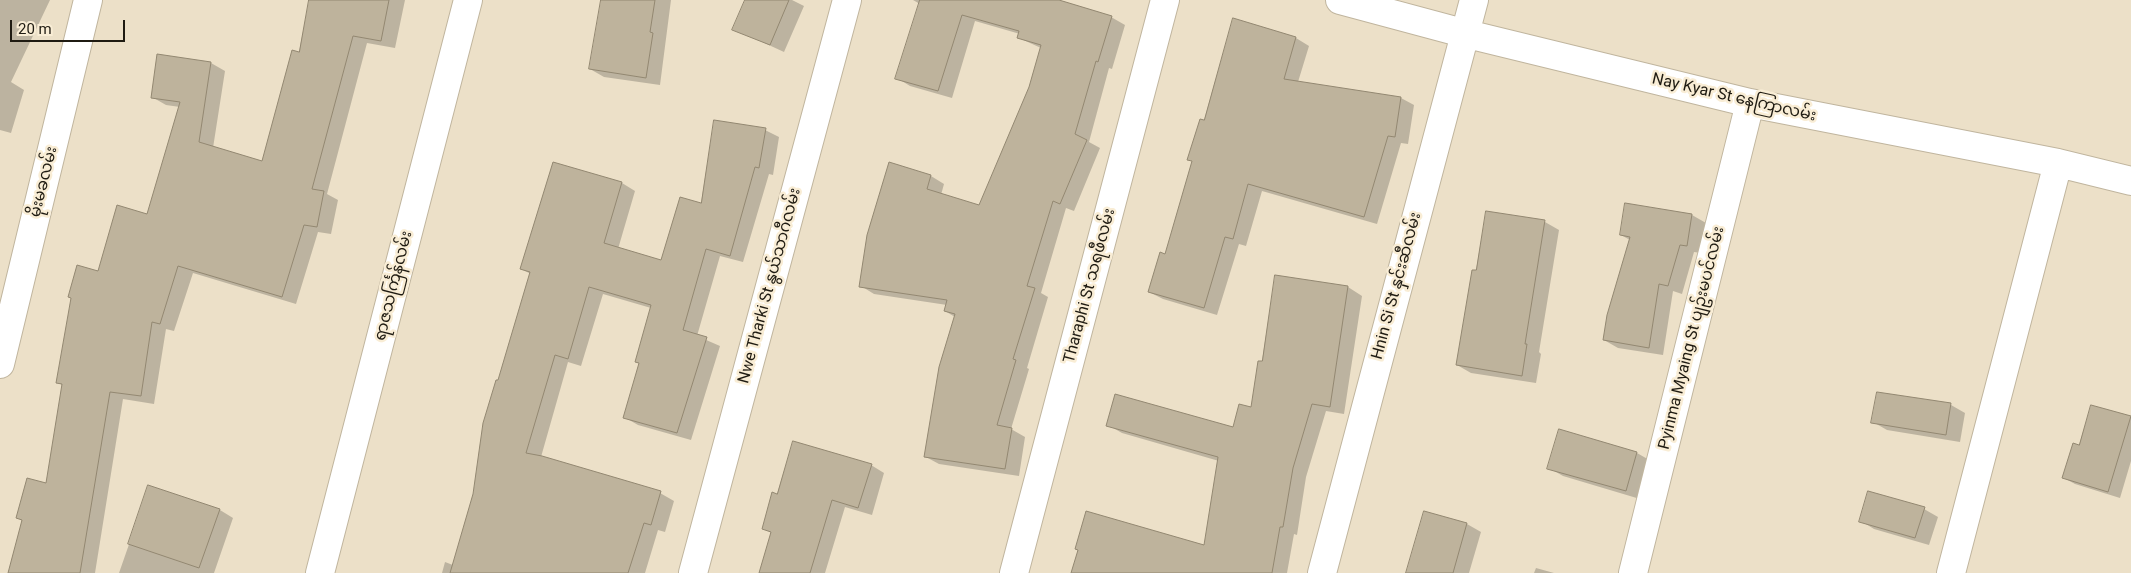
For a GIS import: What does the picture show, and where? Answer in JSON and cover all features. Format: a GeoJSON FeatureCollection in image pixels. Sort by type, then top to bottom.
{"type":"FeatureCollection","features":[{"type":"Feature","properties":{"kind":"street","name":"မိုးမခလမ်း"},"geometry":{"type":"LineString","coordinates":[[0,364],[88,0]]}},
{"type":"Feature","properties":{"kind":"street","name":"ရာဇသင်္ကြန်လမ်း"},"geometry":{"type":"LineString","coordinates":[[320,573],[468,0]]}},
{"type":"Feature","properties":{"kind":"street","name":"Nwe Tharki St နွယ်သာဂီလမ်း"},"geometry":{"type":"LineString","coordinates":[[692,573],[847,0]]}},
{"type":"Feature","properties":{"kind":"street","name":"Tharaphi St သရဖီလမ်း"},"geometry":{"type":"LineString","coordinates":[[1014,573],[1165,0]]}},
{"type":"Feature","properties":{"kind":"street","name":"Nay Kyar St နေကြာလမ်း"},"geometry":{"type":"LineString","coordinates":[[1340,0],[1463,33],[1750,103],[2058,163],[2131,181]]}},
{"type":"Feature","properties":{"kind":"street","name":"Hnin Si St နှင်းဆီလမ်း"},"geometry":{"type":"LineString","coordinates":[[1322,573],[1463,33],[1474,0]]}},
{"type":"Feature","properties":{"kind":"street","name":"Pyinma Myaing St ပျဥ်းမပင်လမ်း"},"geometry":{"type":"LineString","coordinates":[[1633,573],[1750,103]]}},
{"type":"Feature","properties":{"kind":"street"},"geometry":{"type":"LineString","coordinates":[[1952,573],[2058,163]]}},
{"type":"Feature","properties":{"kind":"building"},"geometry":{"type":"Polygon","coordinates":[[[309,0],[389,0],[381,41],[353,36],[312,189],[324,191],[317,227],[304,225],[282,297],[178,266],[160,324],[152,322],[141,396],[110,392],[80,573],[8,573],[22,520],[16,518],[27,478],[46,483],[62,384],[56,383],[71,298],[68,297],[77,265],[98,271],[117,205],[147,214],[180,102],[151,98],[157,54],[211,62],[199,142],[262,161],[292,50],[299,52],[309,0]]]}},
{"type":"Feature","properties":{"kind":"building"},"geometry":{"type":"Polygon","coordinates":[[[601,0],[655,0],[650,32],[653,33],[646,78],[589,69],[601,0]]]}},
{"type":"Feature","properties":{"kind":"building"},"geometry":{"type":"Polygon","coordinates":[[[745,0],[789,0],[770,45],[732,30],[745,0]]]}},
{"type":"Feature","properties":{"kind":"building"},"geometry":{"type":"Polygon","coordinates":[[[920,0],[1059,0],[1112,16],[1098,62],[1096,61],[1075,134],[1087,140],[1060,204],[1053,201],[1027,286],[1035,288],[1013,359],[1016,360],[997,425],[1012,428],[1005,469],[924,457],[939,367],[955,314],[944,311],[947,300],[859,287],[867,235],[889,162],[931,175],[927,189],[979,205],[1029,87],[1041,45],[1017,38],[1019,31],[962,15],[938,91],[895,79],[920,0]]]}},
{"type":"Feature","properties":{"kind":"building"},"geometry":{"type":"Polygon","coordinates":[[[1233,18],[1296,37],[1284,79],[1401,97],[1395,137],[1388,136],[1364,217],[1248,184],[1233,239],[1225,237],[1204,308],[1148,292],[1160,252],[1165,254],[1192,161],[1187,160],[1200,119],[1204,120],[1233,18]]]}},
{"type":"Feature","properties":{"kind":"building"},"geometry":{"type":"Polygon","coordinates":[[[714,120],[766,128],[759,168],[755,167],[730,256],[706,249],[683,330],[707,337],[677,433],[623,418],[639,363],[635,362],[651,305],[589,287],[568,359],[555,355],[526,453],[661,491],[651,525],[644,523],[628,573],[450,573],[473,494],[483,423],[496,380],[498,380],[530,272],[520,269],[553,162],[622,182],[604,243],[661,260],[680,197],[701,203],[714,120]]]}},
{"type":"Feature","properties":{"kind":"building"},"geometry":{"type":"Polygon","coordinates":[[[1625,203],[1692,214],[1687,246],[1680,245],[1668,286],[1659,284],[1649,348],[1603,340],[1607,315],[1630,237],[1620,235],[1625,203]]]}},
{"type":"Feature","properties":{"kind":"building"},"geometry":{"type":"Polygon","coordinates":[[[1486,211],[1545,220],[1525,344],[1527,344],[1522,376],[1456,365],[1472,270],[1476,270],[1486,211]]]}},
{"type":"Feature","properties":{"kind":"building"},"geometry":{"type":"Polygon","coordinates":[[[1275,275],[1348,286],[1330,407],[1312,404],[1293,468],[1283,527],[1280,527],[1272,573],[1071,573],[1078,550],[1075,549],[1086,511],[1204,545],[1218,457],[1106,426],[1115,394],[1233,427],[1239,404],[1251,407],[1258,361],[1262,361],[1275,275]]]}},
{"type":"Feature","properties":{"kind":"building"},"geometry":{"type":"Polygon","coordinates":[[[1877,392],[1951,403],[1946,435],[1871,423],[1877,392]]]}},
{"type":"Feature","properties":{"kind":"building"},"geometry":{"type":"Polygon","coordinates":[[[2091,405],[2131,416],[2108,492],[2062,478],[2073,443],[2079,445],[2091,405]]]}},
{"type":"Feature","properties":{"kind":"building"},"geometry":{"type":"Polygon","coordinates":[[[1559,429],[1637,452],[1626,491],[1547,469],[1559,429]]]}},
{"type":"Feature","properties":{"kind":"building"},"geometry":{"type":"Polygon","coordinates":[[[793,441],[872,464],[858,508],[832,500],[810,573],[759,573],[771,532],[762,529],[772,492],[777,494],[793,441]]]}},
{"type":"Feature","properties":{"kind":"building"},"geometry":{"type":"Polygon","coordinates":[[[148,485],[220,509],[199,568],[128,544],[148,485]]]}},
{"type":"Feature","properties":{"kind":"building"},"geometry":{"type":"Polygon","coordinates":[[[1868,491],[1925,507],[1915,538],[1859,522],[1868,491]]]}},
{"type":"Feature","properties":{"kind":"building"},"geometry":{"type":"Polygon","coordinates":[[[1424,511],[1467,523],[1453,573],[1406,573],[1424,511]]]}}]}
